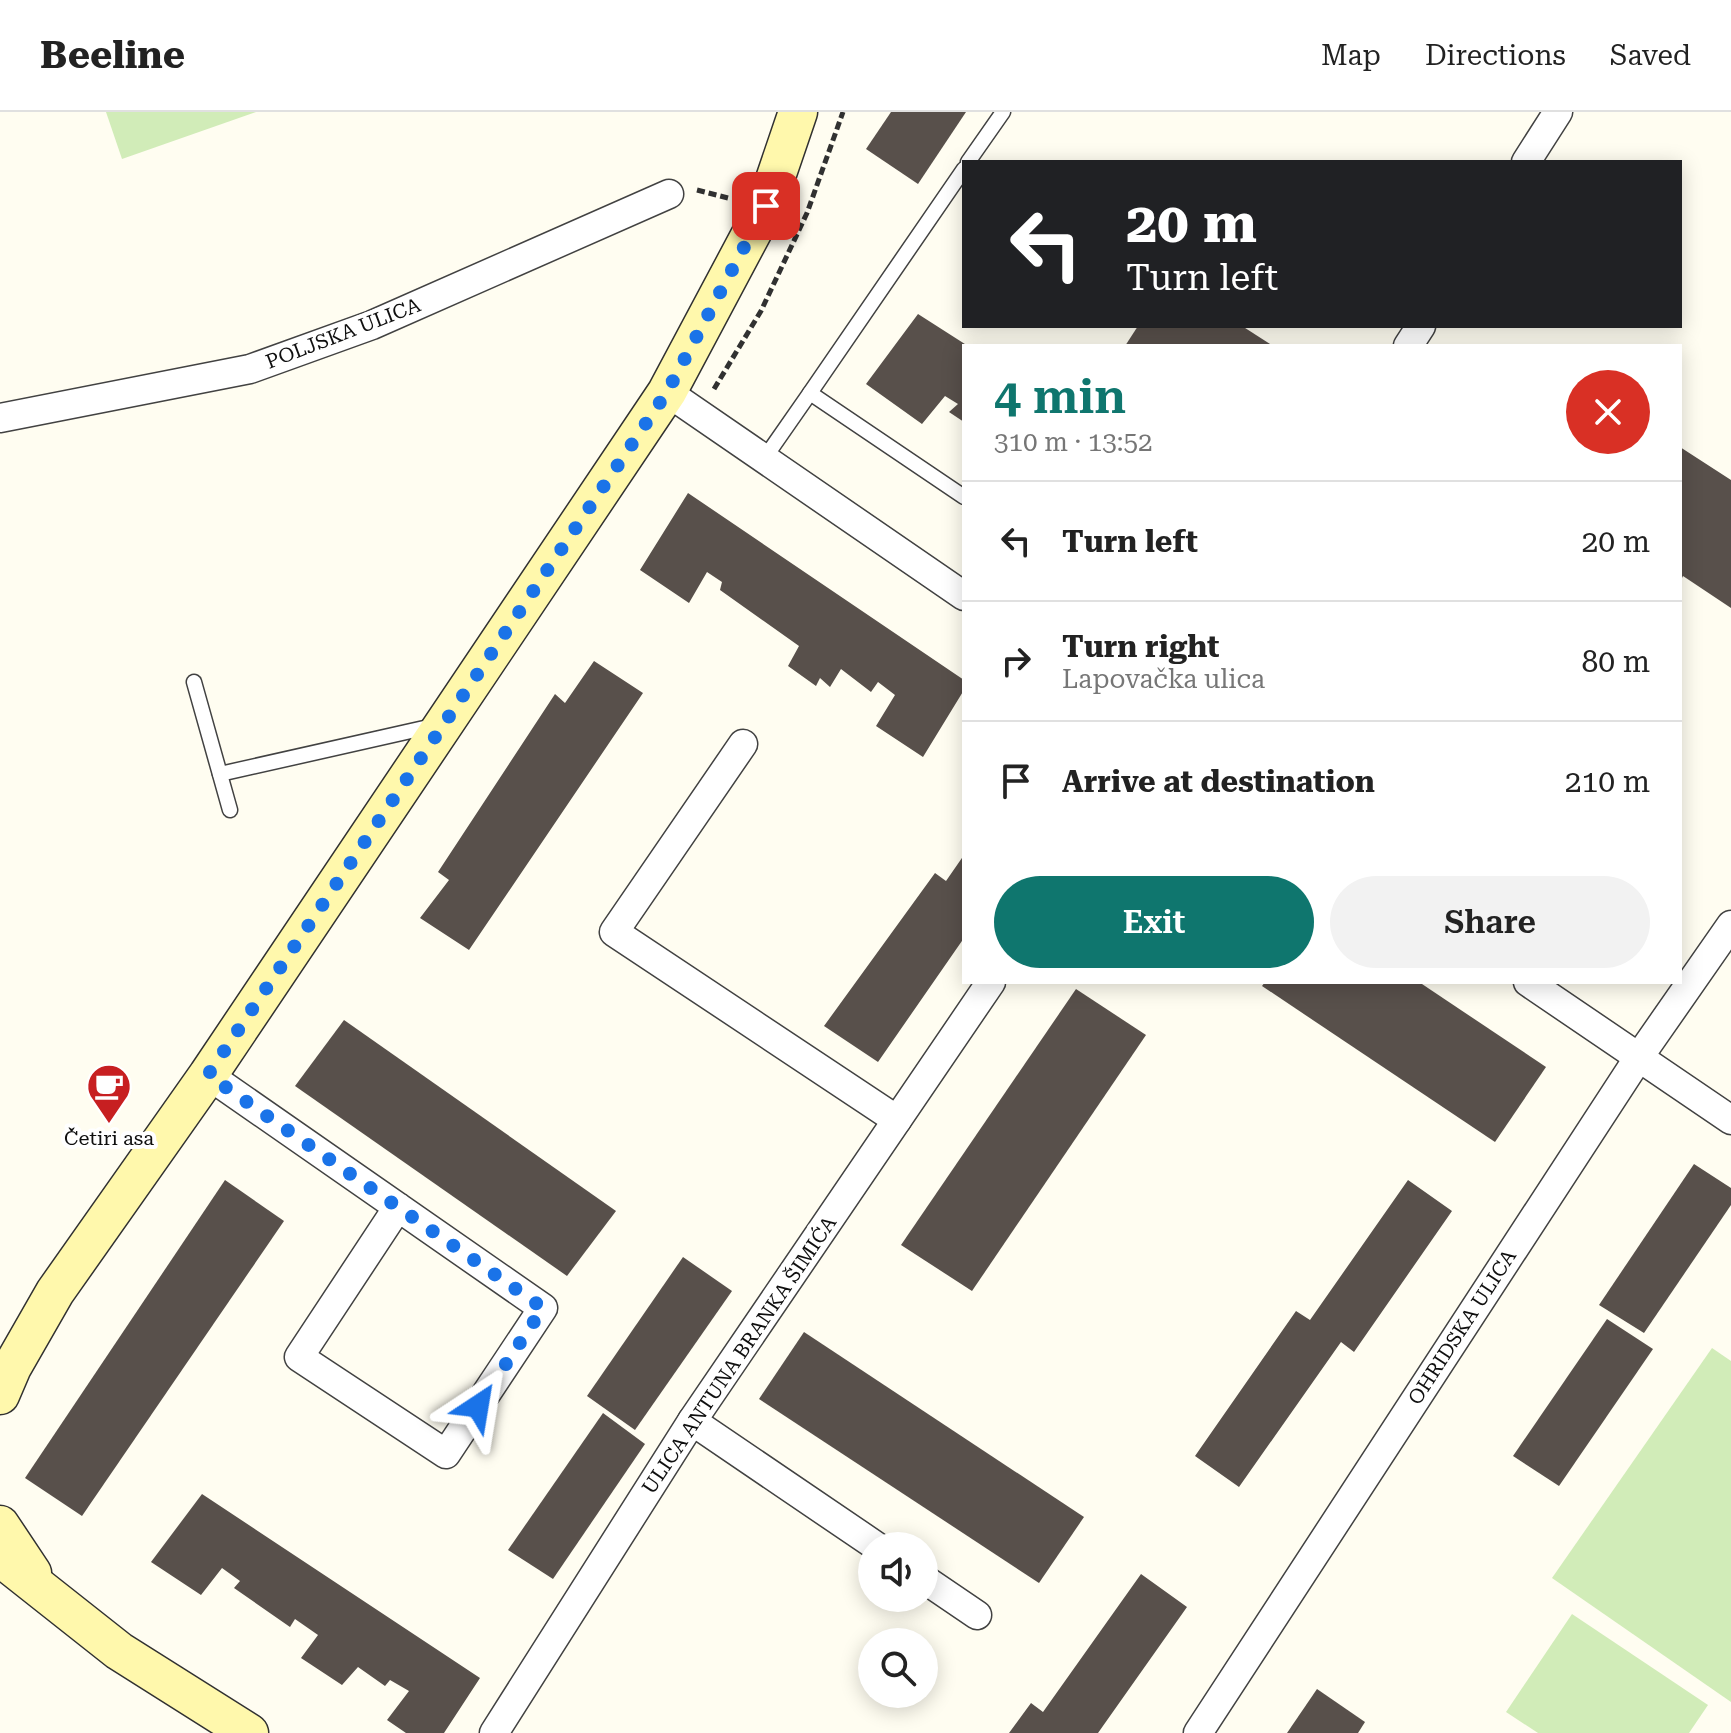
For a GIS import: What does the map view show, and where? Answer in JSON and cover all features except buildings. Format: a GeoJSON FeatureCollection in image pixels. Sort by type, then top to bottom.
{"type":"FeatureCollection","features":[{"type":"Feature","properties":{"kind":"main road"},"geometry":{"type":"LineString","coordinates":[[0,1395],[12,1367],[55,1292],[208,1075],[667,392],[766,206],[798,112]]}},
{"type":"Feature","properties":{"kind":"main road"},"geometry":{"type":"LineString","coordinates":[[0,1337],[55,1292]]}},
{"type":"Feature","properties":{"kind":"main road"},"geometry":{"type":"LineString","coordinates":[[0,1525],[46,1591]]}},
{"type":"Feature","properties":{"kind":"main road"},"geometry":{"type":"LineString","coordinates":[[0,1557],[119,1651],[249,1733]]}},
{"type":"Feature","properties":{"kind":"street"},"geometry":{"type":"LineString","coordinates":[[1527,160],[1558,112]]}},
{"type":"Feature","properties":{"kind":"street","name":"POLJSKA ULICA"},"geometry":{"type":"LineString","coordinates":[[0,418],[250,369],[372,325],[669,194]]}},
{"type":"Feature","properties":{"kind":"street"},"geometry":{"type":"LineString","coordinates":[[667,392],[962,595]]}},
{"type":"Feature","properties":{"kind":"street"},"geometry":{"type":"LineString","coordinates":[[743,744],[614,932],[897,1120]]}},
{"type":"Feature","properties":{"kind":"street","name":"OHRIDSKA ULICA"},"geometry":{"type":"LineString","coordinates":[[1198,1733],[1639,1057],[1731,925]]}},
{"type":"Feature","properties":{"kind":"street","name":"ULICA ANTUNA BRANKA ŠIMIĆA"},"geometry":{"type":"LineString","coordinates":[[494,1733],[692,1421],[990,984]]}},
{"type":"Feature","properties":{"kind":"street"},"geometry":{"type":"LineString","coordinates":[[1531,984],[1731,1120]]}},
{"type":"Feature","properties":{"kind":"street"},"geometry":{"type":"LineString","coordinates":[[208,1075],[398,1207],[543,1308],[446,1454],[299,1357],[398,1207]]}},
{"type":"Feature","properties":{"kind":"street"},"geometry":{"type":"LineString","coordinates":[[692,1421],[858,1534]]}},
{"type":"Feature","properties":{"kind":"street"},"geometry":{"type":"LineString","coordinates":[[938,1589],[977,1615]]}},
{"type":"Feature","properties":{"kind":"lane"},"geometry":{"type":"LineString","coordinates":[[969,160],[1003,112]]}},
{"type":"Feature","properties":{"kind":"lane"},"geometry":{"type":"LineString","coordinates":[[764,459],[962,172]]}},
{"type":"Feature","properties":{"kind":"lane"},"geometry":{"type":"LineString","coordinates":[[810,393],[962,496]]}},
{"type":"Feature","properties":{"kind":"lane"},"geometry":{"type":"LineString","coordinates":[[194,682],[230,810]]}},
{"type":"Feature","properties":{"kind":"lane"},"geometry":{"type":"LineString","coordinates":[[220,774],[442,724]]}},
{"type":"Feature","properties":{"kind":"path"},"geometry":{"type":"LineString","coordinates":[[698,413],[761,311],[807,213],[843,112]]}},
{"type":"Feature","properties":{"kind":"green space"},"geometry":{"type":"Polygon","coordinates":[[[106,112],[256,112],[122,159],[106,112]]]}},
{"type":"Feature","properties":{"kind":"green space"},"geometry":{"type":"Polygon","coordinates":[[[1712,1348],[1731,1361],[1731,1702],[1552,1578],[1712,1348]]]}},
{"type":"Feature","properties":{"kind":"green space"},"geometry":{"type":"Polygon","coordinates":[[[1572,1614],[1708,1705],[1689,1733],[1538,1733],[1506,1712],[1572,1614]]]}},
{"type":"Feature","properties":{"kind":"place","name":"Četiri asa"},"geometry":{"type":"Point","coordinates":[109,1125]}},
{"type":"Feature","properties":{"kind":"route"},"geometry":{"type":"LineString","coordinates":[[478,1406],[543,1308],[208,1075],[667,392],[766,206]]}}]}
